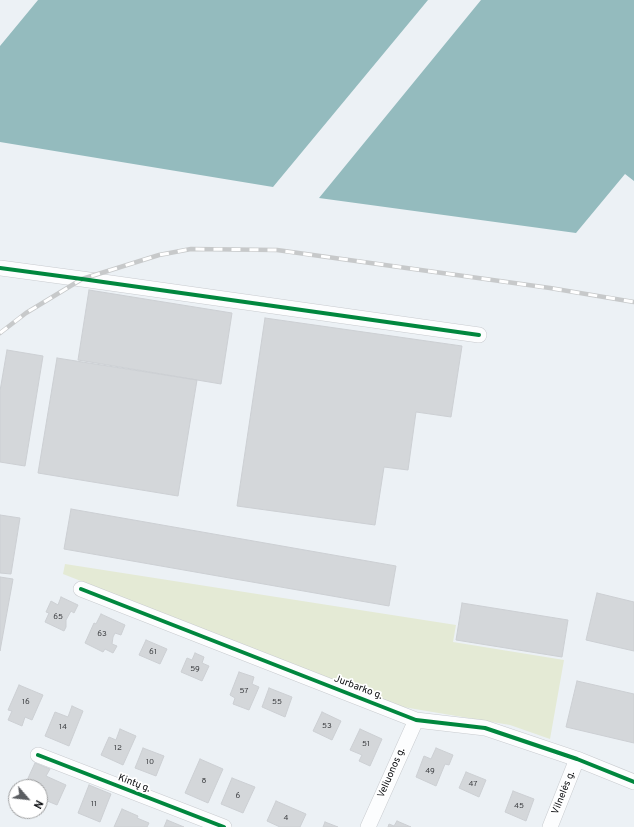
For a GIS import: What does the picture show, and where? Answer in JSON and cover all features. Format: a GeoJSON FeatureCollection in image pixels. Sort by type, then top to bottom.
{"type":"FeatureCollection","features":[{"type":"Feature","properties":{"kind":"street"},"geometry":{"type":"LineString","coordinates":[[0,268],[478,334]]}},
{"type":"Feature","properties":{"kind":"street","name":"Jurbarko g."},"geometry":{"type":"LineString","coordinates":[[81,589],[416,720],[485,728],[578,759],[634,782]]}},
{"type":"Feature","properties":{"kind":"street","name":"Veliuonos g."},"geometry":{"type":"LineString","coordinates":[[368,827],[416,720]]}},
{"type":"Feature","properties":{"kind":"street","name":"Kintų g."},"geometry":{"type":"LineString","coordinates":[[38,755],[224,827]]}},
{"type":"Feature","properties":{"kind":"street","name":"Vilnelės g."},"geometry":{"type":"LineString","coordinates":[[550,827],[578,759]]}},
{"type":"Feature","properties":{"kind":"green space"},"geometry":{"type":"Polygon","coordinates":[[[65,564],[456,625],[453,642],[564,660],[550,739],[510,725],[403,707],[63,574],[65,564]]]}},
{"type":"Feature","properties":{"kind":"water"},"geometry":{"type":"Polygon","coordinates":[[[38,0],[428,0],[273,187],[0,142],[0,46],[38,0]]]}},
{"type":"Feature","properties":{"kind":"water"},"geometry":{"type":"Polygon","coordinates":[[[481,0],[634,0],[634,181],[625,174],[576,233],[319,198],[481,0]]]}},
{"type":"Feature","properties":{"kind":"building"},"geometry":{"type":"Polygon","coordinates":[[[89,290],[232,313],[221,384],[78,360],[89,290]]]}},
{"type":"Feature","properties":{"kind":"building"},"geometry":{"type":"Polygon","coordinates":[[[265,318],[462,346],[451,417],[416,412],[408,470],[384,467],[375,525],[237,506],[265,318]]]}},
{"type":"Feature","properties":{"kind":"building"},"geometry":{"type":"Polygon","coordinates":[[[7,350],[43,356],[25,466],[0,462],[0,391],[7,350]]]}},
{"type":"Feature","properties":{"kind":"building"},"geometry":{"type":"Polygon","coordinates":[[[57,358],[197,380],[178,496],[38,473],[57,358]]]}},
{"type":"Feature","properties":{"kind":"building"},"geometry":{"type":"Polygon","coordinates":[[[71,509],[396,566],[389,606],[64,549],[71,509]]]}},
{"type":"Feature","properties":{"kind":"building"},"geometry":{"type":"Polygon","coordinates":[[[0,515],[20,518],[11,574],[0,573],[0,515]]]}},
{"type":"Feature","properties":{"kind":"building"},"geometry":{"type":"Polygon","coordinates":[[[0,577],[13,579],[0,651],[0,577]]]}},
{"type":"Feature","properties":{"kind":"building"},"geometry":{"type":"Polygon","coordinates":[[[597,593],[634,602],[634,651],[586,640],[597,593]]]}},
{"type":"Feature","properties":{"kind":"building"},"geometry":{"type":"Polygon","coordinates":[[[61,597],[78,605],[74,613],[71,611],[66,620],[66,627],[64,631],[45,622],[49,613],[46,612],[51,601],[58,605],[61,597]]]}},
{"type":"Feature","properties":{"kind":"building"},"geometry":{"type":"Polygon","coordinates":[[[462,603],[568,620],[562,657],[456,640],[462,603]]]}},
{"type":"Feature","properties":{"kind":"building"},"geometry":{"type":"Polygon","coordinates":[[[101,614],[125,625],[121,635],[115,633],[113,637],[112,644],[117,646],[113,653],[105,649],[103,652],[85,643],[94,623],[96,624],[101,614]]]}},
{"type":"Feature","properties":{"kind":"building"},"geometry":{"type":"Polygon","coordinates":[[[146,640],[167,649],[160,664],[139,655],[146,640]]]}},
{"type":"Feature","properties":{"kind":"building"},"geometry":{"type":"Polygon","coordinates":[[[195,653],[204,657],[202,663],[209,666],[202,681],[181,672],[187,658],[192,660],[195,653]]]}},
{"type":"Feature","properties":{"kind":"building"},"geometry":{"type":"Polygon","coordinates":[[[239,672],[254,677],[252,684],[259,687],[249,710],[233,704],[235,698],[230,695],[239,672]]]}},
{"type":"Feature","properties":{"kind":"building"},"geometry":{"type":"Polygon","coordinates":[[[577,681],[634,694],[634,743],[566,727],[577,681]]]}},
{"type":"Feature","properties":{"kind":"building"},"geometry":{"type":"Polygon","coordinates":[[[19,685],[43,695],[32,720],[25,717],[22,726],[8,720],[12,711],[8,710],[19,685]]]}},
{"type":"Feature","properties":{"kind":"building"},"geometry":{"type":"Polygon","coordinates":[[[269,688],[292,697],[285,717],[262,707],[269,688]]]}},
{"type":"Feature","properties":{"kind":"building"},"geometry":{"type":"Polygon","coordinates":[[[72,706],[83,711],[69,746],[45,736],[55,712],[68,717],[72,706]]]}},
{"type":"Feature","properties":{"kind":"building"},"geometry":{"type":"Polygon","coordinates":[[[322,712],[341,721],[332,740],[313,731],[322,712]]]}},
{"type":"Feature","properties":{"kind":"building"},"geometry":{"type":"Polygon","coordinates":[[[120,729],[136,736],[123,765],[101,755],[109,737],[116,740],[120,729]]]}},
{"type":"Feature","properties":{"kind":"building"},"geometry":{"type":"Polygon","coordinates":[[[360,729],[382,739],[370,766],[359,761],[362,755],[350,750],[360,729]]]}},
{"type":"Feature","properties":{"kind":"building"},"geometry":{"type":"Polygon","coordinates":[[[143,748],[164,756],[156,776],[135,768],[143,748]]]}},
{"type":"Feature","properties":{"kind":"building"},"geometry":{"type":"Polygon","coordinates":[[[436,748],[453,755],[449,765],[445,764],[436,786],[416,777],[424,756],[431,759],[436,748]]]}},
{"type":"Feature","properties":{"kind":"building"},"geometry":{"type":"Polygon","coordinates":[[[200,759],[223,769],[208,803],[185,793],[200,759]]]}},
{"type":"Feature","properties":{"kind":"building"},"geometry":{"type":"Polygon","coordinates":[[[35,763],[50,769],[46,776],[66,785],[57,805],[48,801],[48,779],[28,779],[35,763]]]}},
{"type":"Feature","properties":{"kind":"building"},"geometry":{"type":"Polygon","coordinates":[[[466,772],[486,780],[479,797],[459,788],[466,772]]]}},
{"type":"Feature","properties":{"kind":"building"},"geometry":{"type":"Polygon","coordinates":[[[232,778],[255,787],[243,813],[221,804],[232,778]]]}},
{"type":"Feature","properties":{"kind":"building"},"geometry":{"type":"Polygon","coordinates":[[[89,785],[111,794],[100,822],[78,813],[89,785]]]}},
{"type":"Feature","properties":{"kind":"building"},"geometry":{"type":"Polygon","coordinates":[[[513,791],[534,799],[526,821],[505,812],[513,791]]]}},
{"type":"Feature","properties":{"kind":"building"},"geometry":{"type":"Polygon","coordinates":[[[276,801],[306,814],[300,827],[280,827],[267,821],[276,801]]]}},
{"type":"Feature","properties":{"kind":"building"},"geometry":{"type":"Polygon","coordinates":[[[122,809],[149,823],[147,827],[114,827],[122,809]]]}},
{"type":"Feature","properties":{"kind":"building"},"geometry":{"type":"Polygon","coordinates":[[[167,820],[184,827],[164,827],[167,820]]]}},
{"type":"Feature","properties":{"kind":"building"},"geometry":{"type":"Polygon","coordinates":[[[397,821],[411,827],[388,827],[389,824],[394,826],[397,821]]]}},
{"type":"Feature","properties":{"kind":"building"},"geometry":{"type":"Polygon","coordinates":[[[325,822],[338,827],[323,827],[325,822]]]}},
{"type":"Feature","properties":{"kind":"railway"},"geometry":{"type":"LineString","coordinates":[[0,333],[26,313],[82,279],[159,255],[191,249],[277,250],[550,288],[634,302]]}},
{"type":"Feature","properties":{"kind":"cycle path"},"geometry":{"type":"LineString","coordinates":[[0,268],[479,335]]}},
{"type":"Feature","properties":{"kind":"cycle path"},"geometry":{"type":"LineString","coordinates":[[81,589],[416,720],[485,728],[577,759],[634,782]]}},
{"type":"Feature","properties":{"kind":"cycle path"},"geometry":{"type":"LineString","coordinates":[[38,755],[224,827]]}}]}
